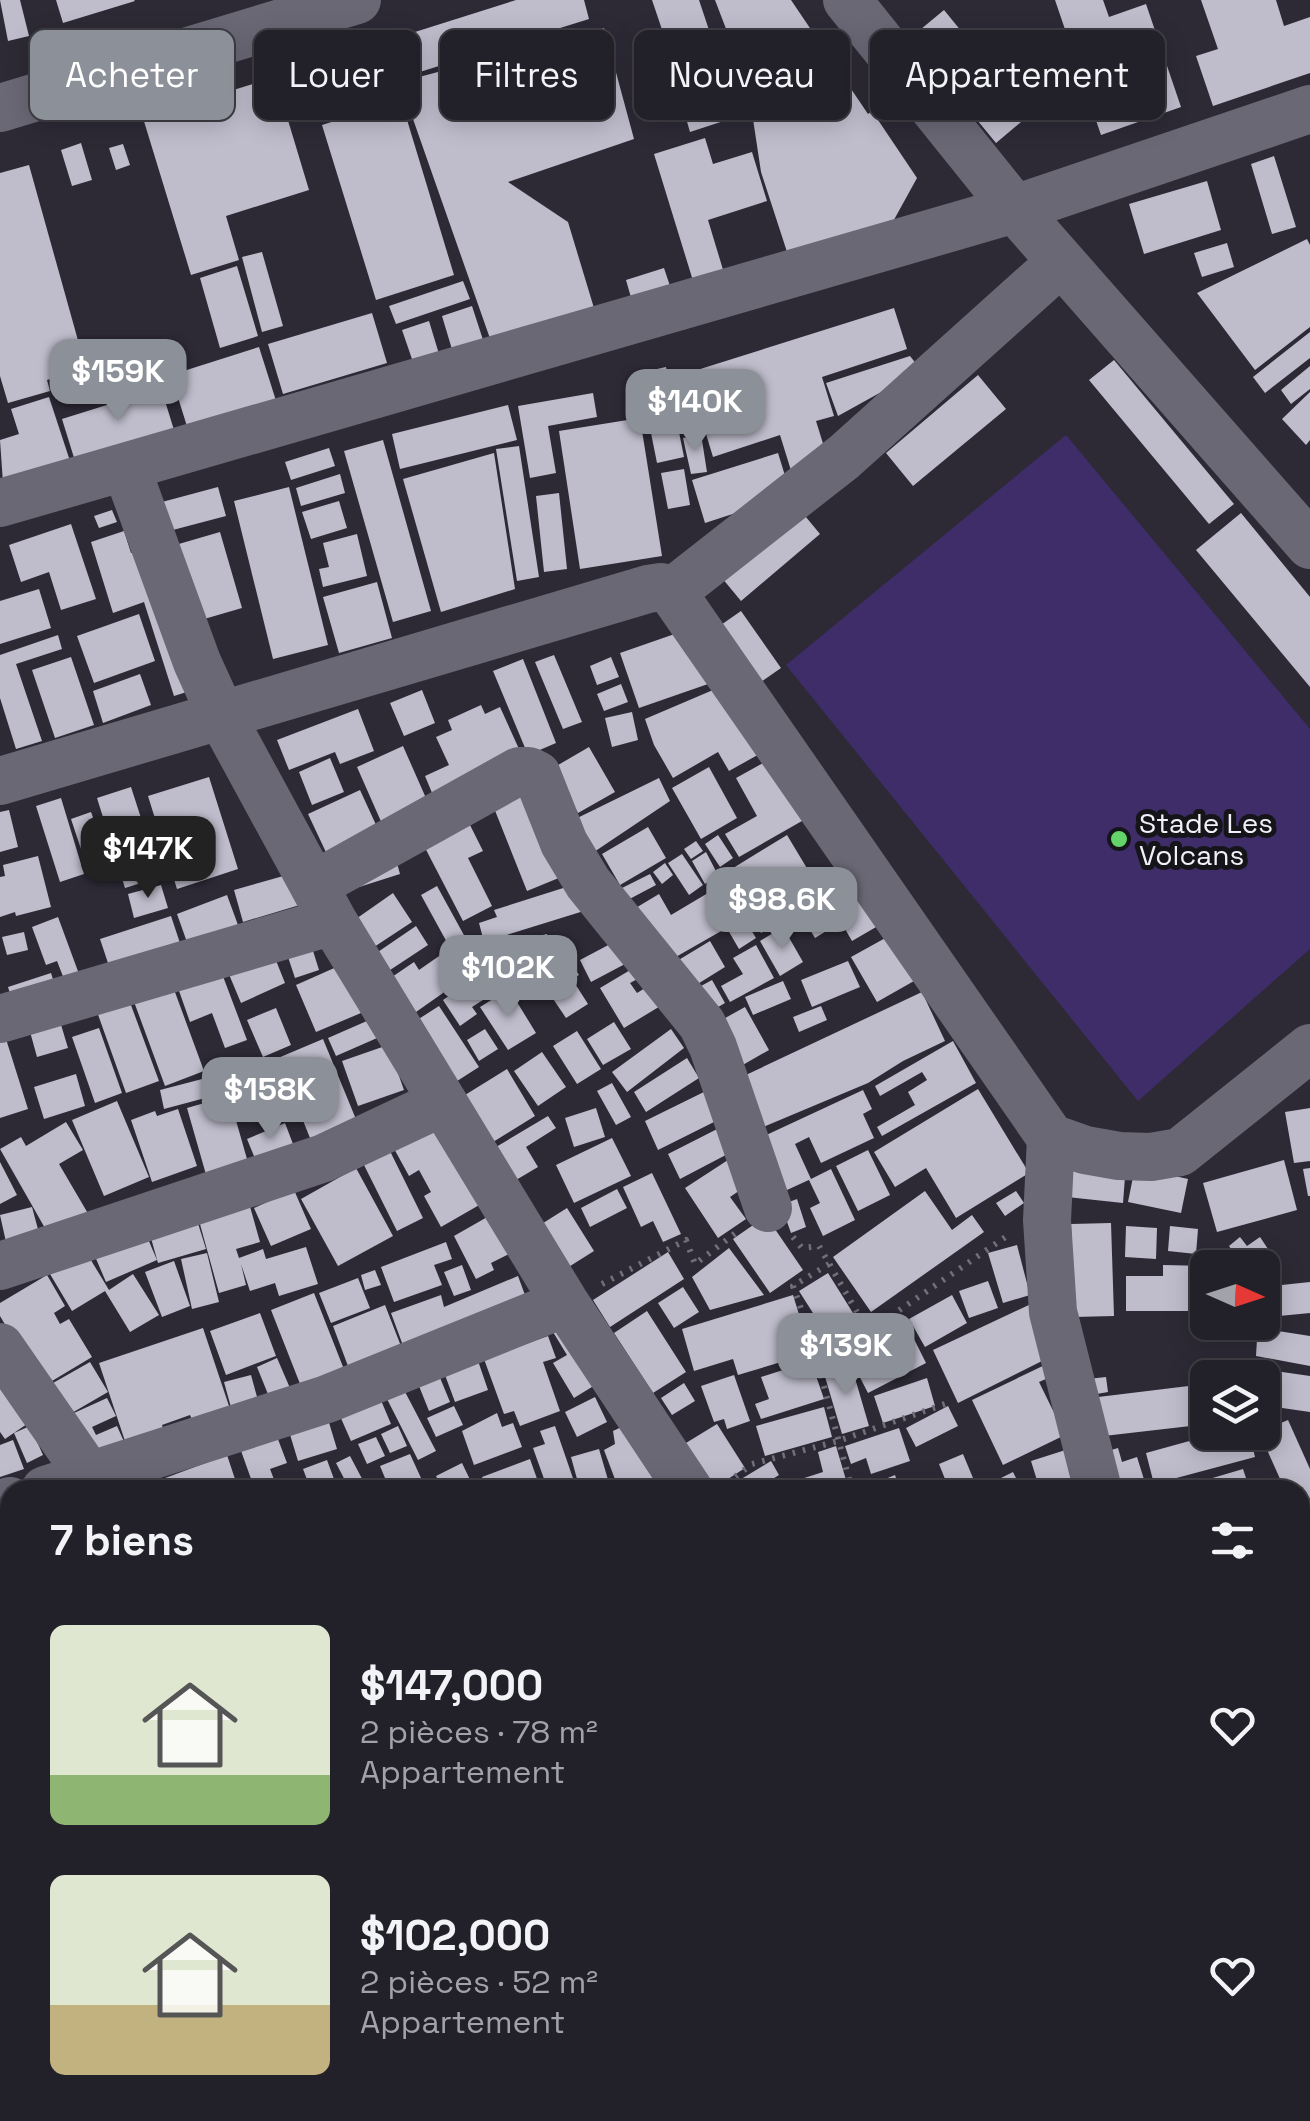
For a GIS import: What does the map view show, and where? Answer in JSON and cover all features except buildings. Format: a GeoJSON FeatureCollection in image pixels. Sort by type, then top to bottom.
{"type":"FeatureCollection","features":[{"type":"Feature","properties":{"kind":"street"},"geometry":{"type":"LineString","coordinates":[[0,108],[357,0]]}},
{"type":"Feature","properties":{"kind":"street"},"geometry":{"type":"LineString","coordinates":[[847,0],[1015,210],[1310,545]]}},
{"type":"Feature","properties":{"kind":"street"},"geometry":{"type":"LineString","coordinates":[[0,503],[1015,210],[1310,110]]}},
{"type":"Feature","properties":{"kind":"street"},"geometry":{"type":"LineString","coordinates":[[672,592],[844,457],[1061,262]]}},
{"type":"Feature","properties":{"kind":"street"},"geometry":{"type":"LineString","coordinates":[[126,467],[197,662],[222,716],[324,903],[566,1303],[682,1480]]}},
{"type":"Feature","properties":{"kind":"street"},"geometry":{"type":"LineString","coordinates":[[0,781],[661,587],[672,592],[1052,1138],[1085,1150],[1119,1156],[1150,1157],[1180,1152],[1310,1048]]}},
{"type":"Feature","properties":{"kind":"street"},"geometry":{"type":"LineString","coordinates":[[0,1019],[324,903],[519,772],[537,775],[564,843],[588,883],[702,1024],[768,1208]]}},
{"type":"Feature","properties":{"kind":"street"},"geometry":{"type":"LineString","coordinates":[[0,1266],[324,1158],[443,1102]]}},
{"type":"Feature","properties":{"kind":"street"},"geometry":{"type":"LineString","coordinates":[[1052,1138],[1047,1220],[1053,1312],[1095,1480]]}},
{"type":"Feature","properties":{"kind":"street"},"geometry":{"type":"LineString","coordinates":[[102,1480],[326,1399],[566,1303]]}},
{"type":"Feature","properties":{"kind":"street"},"geometry":{"type":"LineString","coordinates":[[0,1347],[92,1480]]}},
{"type":"Feature","properties":{"kind":"path"},"geometry":{"type":"LineString","coordinates":[[566,1303],[686,1240],[695,1264],[768,1208],[802,1248],[819,1246],[862,1321],[888,1318],[1020,1227],[1047,1220]]}},
{"type":"Feature","properties":{"kind":"path"},"geometry":{"type":"LineString","coordinates":[[829,1264],[793,1286],[849,1480]]}},
{"type":"Feature","properties":{"kind":"path"},"geometry":{"type":"LineString","coordinates":[[731,1480],[752,1464],[945,1404]]}},
{"type":"Feature","properties":{"kind":"shaded area","name":"Stade Les Volcans"},"geometry":{"type":"Polygon","coordinates":[[[1066,435],[1310,729],[1310,949],[1138,1101],[786,665],[1066,435]]]}},
{"type":"Feature","properties":{"kind":"place","name":"Stade Les Volcans"},"geometry":{"type":"Point","coordinates":[1119,839]}}]}
